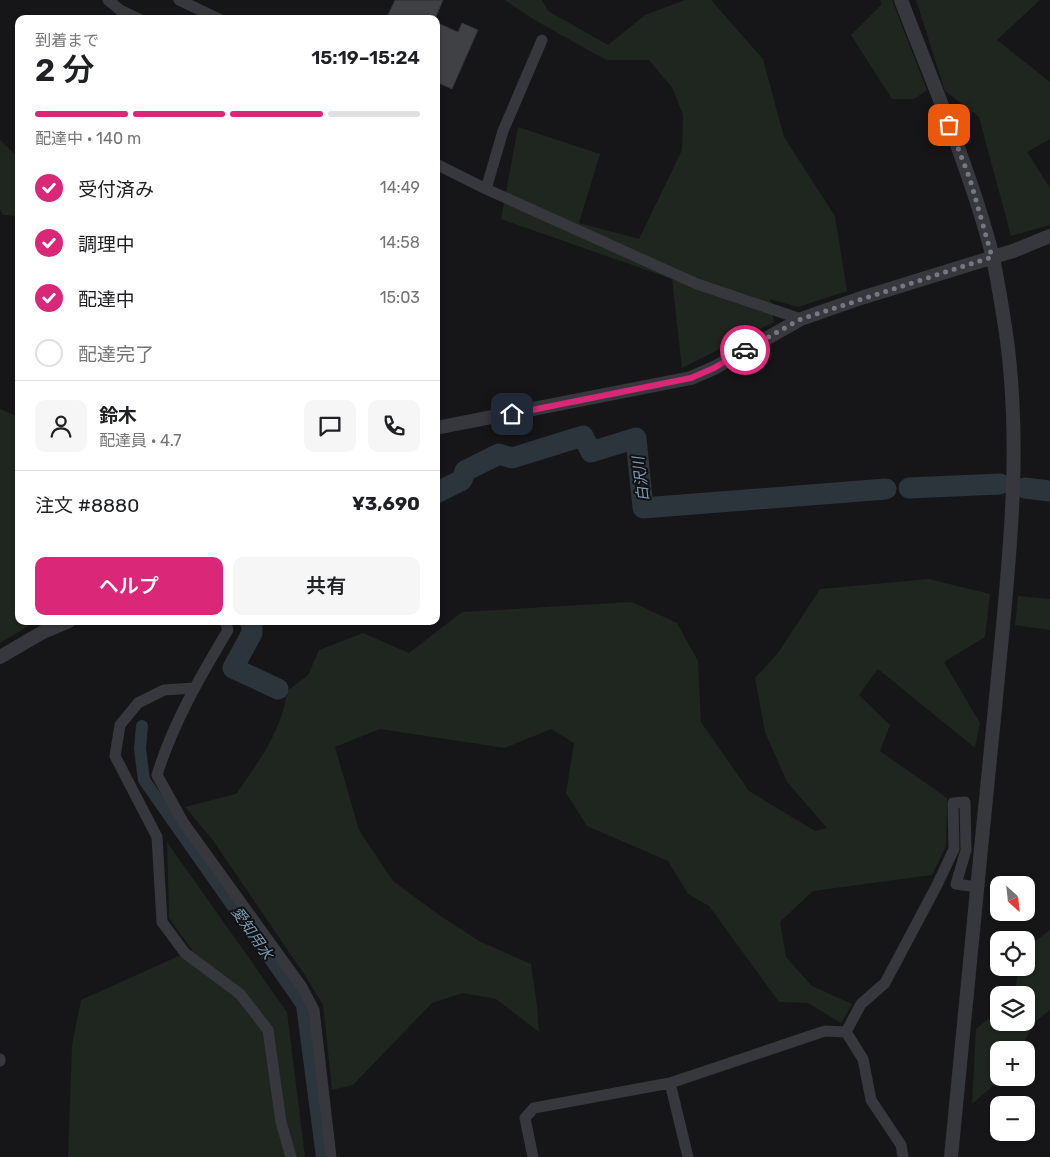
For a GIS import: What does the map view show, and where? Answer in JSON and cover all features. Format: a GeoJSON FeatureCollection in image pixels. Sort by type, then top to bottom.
{"type":"FeatureCollection","features":[{"type":"Feature","properties":{"kind":"street"},"geometry":{"type":"LineString","coordinates":[[108,0],[120,10],[131,15]]}},
{"type":"Feature","properties":{"kind":"street"},"geometry":{"type":"LineString","coordinates":[[179,0],[211,15]]}},
{"type":"Feature","properties":{"kind":"street"},"geometry":{"type":"LineString","coordinates":[[901,0],[970,179],[992,257],[1010,369],[1015,468],[1006,592],[951,1157]]}},
{"type":"Feature","properties":{"kind":"street"},"geometry":{"type":"LineString","coordinates":[[486,189],[503,131],[542,40]]}},
{"type":"Feature","properties":{"kind":"street"},"geometry":{"type":"LineString","coordinates":[[440,166],[486,189],[697,284],[801,319]]}},
{"type":"Feature","properties":{"kind":"street"},"geometry":{"type":"LineString","coordinates":[[440,427],[691,378],[714,368],[801,319],[1013,251],[1050,236]]}},
{"type":"Feature","properties":{"kind":"street"},"geometry":{"type":"LineString","coordinates":[[0,657],[43,632],[60,625]]}},
{"type":"Feature","properties":{"kind":"street"},"geometry":{"type":"LineString","coordinates":[[226,625],[228,630],[193,688],[157,775],[183,822],[302,987],[314,1010],[331,1157]]}},
{"type":"Feature","properties":{"kind":"street"},"geometry":{"type":"LineString","coordinates":[[193,688],[164,690],[138,703],[120,724],[116,756],[157,837],[162,922],[185,953],[240,994],[268,1030],[281,1122],[291,1157]]}},
{"type":"Feature","properties":{"kind":"street"},"geometry":{"type":"LineString","coordinates":[[846,1032],[862,1004],[884,983],[954,849],[953,804],[965,802],[966,850],[956,884],[977,887]]}},
{"type":"Feature","properties":{"kind":"street"},"geometry":{"type":"LineString","coordinates":[[532,1157],[525,1118],[534,1108],[670,1083],[825,1031],[846,1032]]}},
{"type":"Feature","properties":{"kind":"street"},"geometry":{"type":"LineString","coordinates":[[846,1032],[863,1059],[872,1100],[901,1144],[903,1157]]}},
{"type":"Feature","properties":{"kind":"street"},"geometry":{"type":"LineString","coordinates":[[670,1083],[688,1157]]}},
{"type":"Feature","properties":{"kind":"shaded area"},"geometry":{"type":"Polygon","coordinates":[[[505,0],[542,0],[548,11],[608,45],[645,15],[685,0],[711,0],[763,59],[784,137],[835,216],[847,291],[798,307],[770,299],[774,322],[682,368],[672,279],[501,219],[518,127],[600,154],[579,223],[639,239],[682,150],[683,115],[673,89],[649,60],[606,60],[533,19],[505,0]]]}},
{"type":"Feature","properties":{"kind":"shaded area"},"geometry":{"type":"Polygon","coordinates":[[[880,0],[892,0],[927,90],[914,99],[892,99],[851,35],[882,4],[880,0]]]}},
{"type":"Feature","properties":{"kind":"shaded area"},"geometry":{"type":"Polygon","coordinates":[[[916,0],[1040,0],[997,40],[1050,82],[1050,139],[1027,152],[1050,188],[1050,225],[1011,236],[979,117],[945,91],[916,0]]]}},
{"type":"Feature","properties":{"kind":"shaded area"},"geometry":{"type":"Polygon","coordinates":[[[0,140],[15,154],[15,216],[3,215],[0,209],[0,140]]]}},
{"type":"Feature","properties":{"kind":"shaded area"},"geometry":{"type":"Polygon","coordinates":[[[0,409],[15,415],[15,625],[30,625],[0,643],[0,409]]]}},
{"type":"Feature","properties":{"kind":"shaded area"},"geometry":{"type":"Polygon","coordinates":[[[929,579],[990,594],[985,637],[944,662],[980,723],[975,748],[878,669],[859,695],[890,725],[880,751],[947,798],[946,846],[932,875],[813,891],[780,922],[786,957],[812,986],[852,1004],[841,1023],[808,1003],[779,1002],[709,906],[688,894],[668,861],[587,826],[566,793],[574,743],[551,729],[505,748],[380,729],[335,747],[359,830],[393,881],[439,915],[479,941],[531,964],[539,1032],[496,999],[463,993],[432,1003],[353,1085],[332,1090],[323,1005],[212,839],[185,807],[236,794],[261,758],[275,732],[285,705],[287,691],[308,675],[319,650],[363,633],[409,653],[462,612],[632,602],[677,623],[698,661],[701,722],[749,791],[815,831],[827,828],[787,782],[765,732],[755,678],[778,653],[820,589],[929,579]]]}},
{"type":"Feature","properties":{"kind":"shaded area"},"geometry":{"type":"Polygon","coordinates":[[[1018,596],[1050,599],[1050,630],[1015,625],[1018,596]]]}},
{"type":"Feature","properties":{"kind":"shaded area"},"geometry":{"type":"Polygon","coordinates":[[[167,842],[287,1012],[305,1157],[68,1157],[72,1045],[81,1000],[192,950],[169,918],[167,842]]]}},
{"type":"Feature","properties":{"kind":"shaded area"},"geometry":{"type":"Polygon","coordinates":[[[1050,930],[1050,1010],[1035,1023],[1035,986],[1016,986],[1017,976],[1035,976],[1035,941],[1050,930]]]}},
{"type":"Feature","properties":{"kind":"shaded area"},"geometry":{"type":"Polygon","coordinates":[[[990,1017],[990,1031],[1030,1031],[1024,1041],[990,1041],[990,1086],[993,1086],[972,1104],[976,1029],[990,1017]]]}},
{"type":"Feature","properties":{"kind":"building"},"geometry":{"type":"Polygon","coordinates":[[[395,0],[443,0],[437,15],[388,15],[395,0]]]}},
{"type":"Feature","properties":{"kind":"building"},"geometry":{"type":"Polygon","coordinates":[[[462,23],[478,30],[452,89],[440,84],[440,24],[458,32],[462,23]]]}},
{"type":"Feature","properties":{"kind":"waterway","name":"白沢川"},"geometry":{"type":"LineString","coordinates":[[440,491],[462,480],[465,471],[499,454],[512,458],[583,436],[591,452],[636,438],[643,508],[886,489]]}},
{"type":"Feature","properties":{"kind":"waterway","name":"白沢川"},"geometry":{"type":"LineString","coordinates":[[909,488],[1000,484]]}},
{"type":"Feature","properties":{"kind":"waterway","name":"白沢川"},"geometry":{"type":"LineString","coordinates":[[1025,488],[1050,491]]}},
{"type":"Feature","properties":{"kind":"waterway","name":"白沢川"},"geometry":{"type":"LineString","coordinates":[[252,625],[252,633],[233,668],[278,689]]}},
{"type":"Feature","properties":{"kind":"waterway","name":"愛知用水"},"geometry":{"type":"LineString","coordinates":[[142,726],[140,749],[144,780],[302,1005],[322,1157]]}},
{"type":"Feature","properties":{"kind":"way so far"},"geometry":{"type":"LineString","coordinates":[[745,350],[801,319],[992,257],[970,179],[949,125]]}},
{"type":"Feature","properties":{"kind":"route"},"geometry":{"type":"LineString","coordinates":[[512,414],[691,378],[714,368],[745,350]]}}]}
